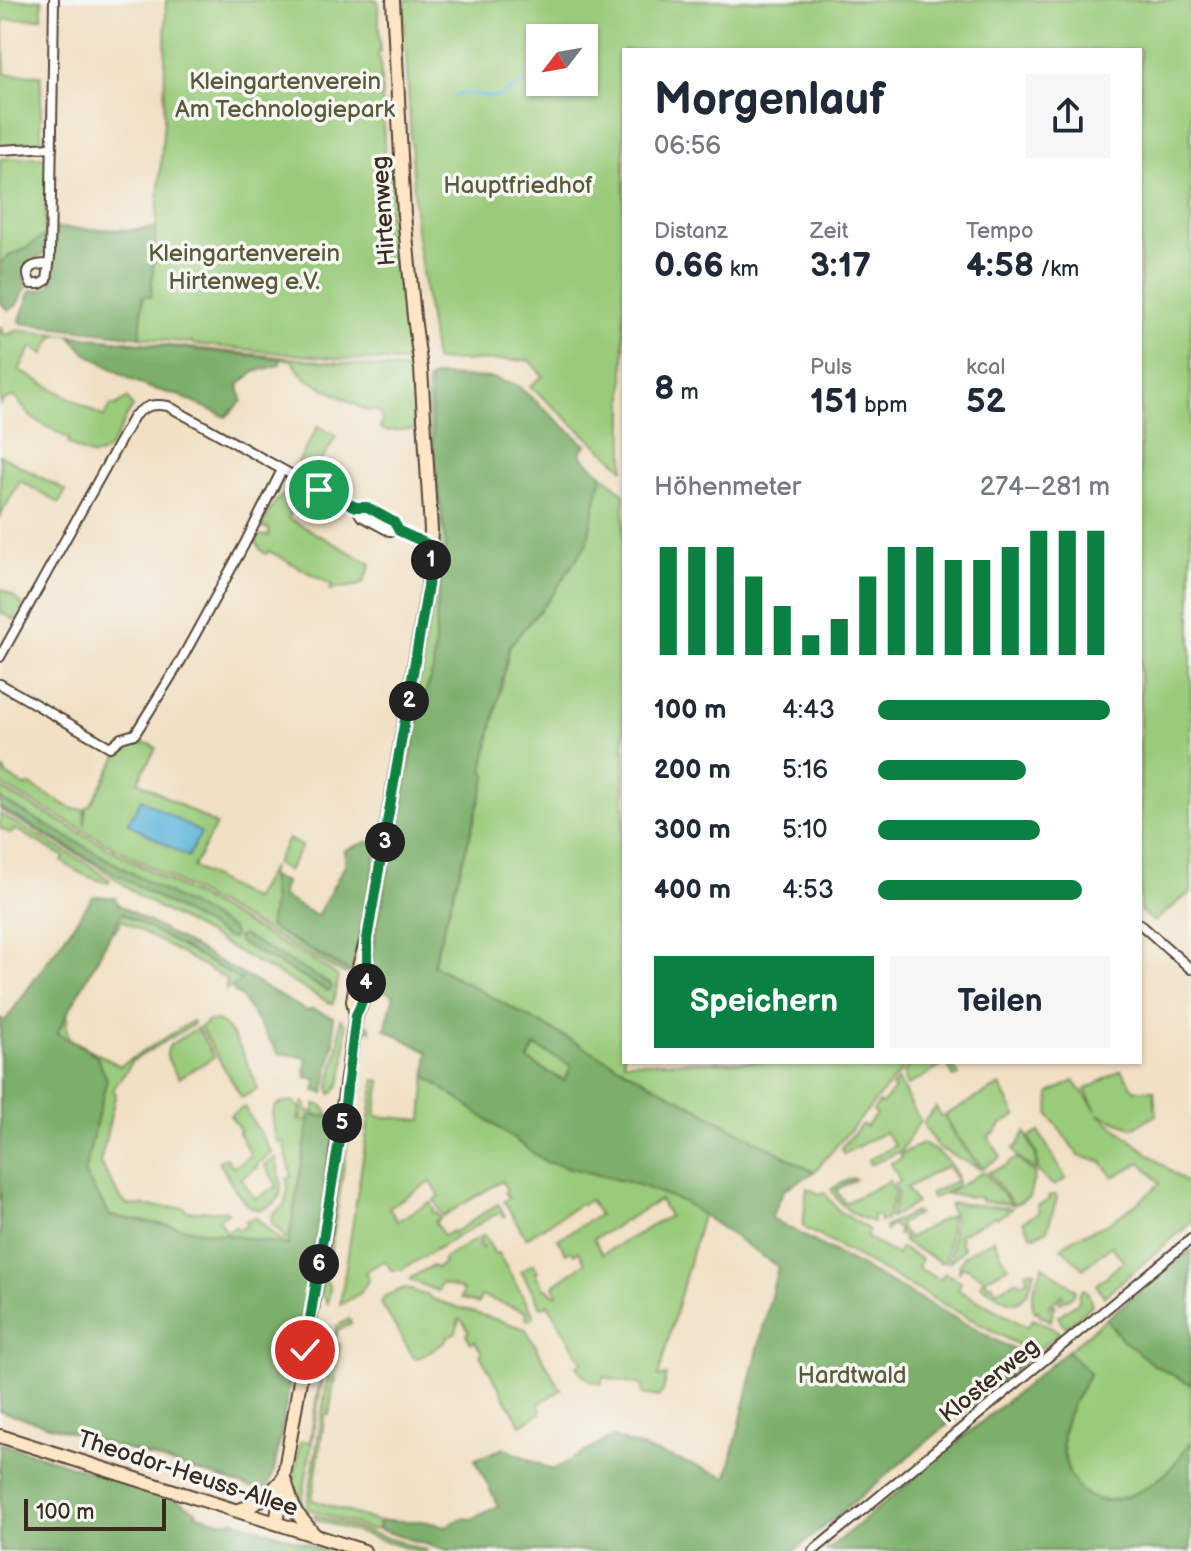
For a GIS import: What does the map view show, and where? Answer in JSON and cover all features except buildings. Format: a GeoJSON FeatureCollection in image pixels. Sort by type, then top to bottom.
{"type":"FeatureCollection","features":[{"type":"Feature","properties":{"kind":"street"},"geometry":{"type":"LineString","coordinates":[[49,264],[54,0]]}},
{"type":"Feature","properties":{"kind":"street","name":"Hirtenweg"},"geometry":{"type":"LineString","coordinates":[[276,1523],[326,1226],[356,1015],[353,1001],[367,939],[428,586],[432,546],[421,369],[404,215],[393,0]]}},
{"type":"Feature","properties":{"kind":"street"},"geometry":{"type":"LineString","coordinates":[[0,150],[52,147]]}},
{"type":"Feature","properties":{"kind":"street"},"geometry":{"type":"LineString","coordinates":[[0,657],[134,416],[147,405],[168,406],[319,490],[356,507],[367,507],[394,522],[399,531],[432,546]]}},
{"type":"Feature","properties":{"kind":"street"},"geometry":{"type":"LineString","coordinates":[[0,684],[110,747],[121,738],[135,734],[180,662],[282,470]]}},
{"type":"Feature","properties":{"kind":"street"},"geometry":{"type":"LineString","coordinates":[[1142,926],[1191,969]]}},
{"type":"Feature","properties":{"kind":"street","name":"Klosterweg"},"geometry":{"type":"LineString","coordinates":[[813,1551],[1191,1239]]}},
{"type":"Feature","properties":{"kind":"street","name":"Theodor-Heuss-Allee"},"geometry":{"type":"LineString","coordinates":[[0,1436],[364,1551]]}},
{"type":"Feature","properties":{"kind":"street"},"geometry":{"type":"LineString","coordinates":[[238,1511],[266,1498],[284,1478],[295,1511],[316,1536]]}},
{"type":"Feature","properties":{"kind":"green space"},"geometry":{"type":"Polygon","coordinates":[[[0,0],[42,0],[42,18],[3,20],[5,74],[41,75],[41,144],[0,147],[0,0]]]}},
{"type":"Feature","properties":{"kind":"green space"},"geometry":{"type":"Polygon","coordinates":[[[166,0],[378,0],[378,58],[385,164],[391,164],[394,209],[388,210],[388,215],[396,218],[399,262],[394,262],[394,266],[399,267],[409,358],[404,362],[342,359],[140,337],[143,296],[151,296],[164,120],[166,0]]]}},
{"type":"Feature","properties":{"kind":"green space","name":"Hauptfriedhof"},"geometry":{"type":"Polygon","coordinates":[[[403,0],[1191,0],[1191,892],[1154,922],[1142,913],[1142,48],[622,48],[622,467],[530,386],[543,376],[529,360],[435,361],[416,229],[403,0]]]}},
{"type":"Feature","properties":{"kind":"green space"},"geometry":{"type":"Polygon","coordinates":[[[40,157],[47,160],[45,235],[0,263],[0,159],[40,157]]]}},
{"type":"Feature","properties":{"kind":"green space"},"geometry":{"type":"Polygon","coordinates":[[[55,228],[156,228],[151,297],[143,296],[140,337],[21,323],[31,290],[44,289],[54,280],[55,228]]]}},
{"type":"Feature","properties":{"kind":"green space"},"geometry":{"type":"Polygon","coordinates":[[[45,235],[45,254],[26,265],[22,273],[27,286],[16,306],[9,310],[0,303],[0,263],[45,235]]]}},
{"type":"Feature","properties":{"kind":"green space"},"geometry":{"type":"Polygon","coordinates":[[[0,327],[7,335],[17,330],[59,334],[52,339],[44,354],[32,347],[19,370],[104,417],[111,405],[116,406],[127,398],[133,407],[106,451],[92,455],[79,450],[68,443],[69,439],[32,418],[15,397],[6,399],[0,405],[0,327]]]}},
{"type":"Feature","properties":{"kind":"green space"},"geometry":{"type":"Polygon","coordinates":[[[71,336],[282,359],[279,365],[254,372],[239,385],[242,401],[226,417],[180,396],[130,379],[84,352],[71,336]]]}},
{"type":"Feature","properties":{"kind":"green space"},"geometry":{"type":"Polygon","coordinates":[[[93,338],[407,370],[410,374],[415,429],[387,431],[380,428],[382,419],[376,410],[367,411],[307,379],[292,360],[93,338]]]}},
{"type":"Feature","properties":{"kind":"green space"},"geometry":{"type":"Polygon","coordinates":[[[431,378],[435,467],[446,543],[433,670],[422,703],[373,949],[437,560],[427,395],[427,382],[431,378]]]}},
{"type":"Feature","properties":{"kind":"green space","name":"Hardtwald"},"geometry":{"type":"Polygon","coordinates":[[[431,378],[492,378],[518,386],[586,445],[581,456],[602,474],[587,543],[551,597],[510,645],[483,770],[487,775],[433,965],[814,1172],[784,1190],[771,1218],[1014,1350],[1025,1361],[794,1551],[447,1551],[378,1529],[380,1521],[422,1521],[446,1526],[462,1518],[472,1519],[498,1506],[475,1459],[504,1448],[553,1470],[612,1437],[727,1477],[778,1267],[684,1202],[639,1185],[546,1162],[426,1076],[428,1052],[385,1029],[394,995],[370,985],[373,949],[422,703],[433,670],[446,542],[435,467],[431,378]],[[535,1046],[528,1060],[564,1081],[572,1066],[535,1046]]]}},
{"type":"Feature","properties":{"kind":"green space"},"geometry":{"type":"Polygon","coordinates":[[[318,426],[336,436],[321,462],[323,470],[312,474],[296,466],[318,426]]]}},
{"type":"Feature","properties":{"kind":"green space"},"geometry":{"type":"Polygon","coordinates":[[[0,455],[66,491],[59,503],[20,481],[0,516],[0,455]]]}},
{"type":"Feature","properties":{"kind":"green space"},"geometry":{"type":"Polygon","coordinates":[[[602,474],[622,492],[622,1064],[907,1064],[814,1172],[433,965],[487,775],[482,771],[510,645],[551,597],[586,543],[602,474]]]}},
{"type":"Feature","properties":{"kind":"green space"},"geometry":{"type":"Polygon","coordinates":[[[303,492],[288,518],[371,564],[363,583],[330,590],[332,585],[269,551],[266,554],[260,548],[257,535],[269,536],[269,529],[260,528],[271,509],[285,494],[303,492]]]}},
{"type":"Feature","properties":{"kind":"green space"},"geometry":{"type":"Polygon","coordinates":[[[0,588],[23,605],[15,620],[0,612],[0,588]]]}},
{"type":"Feature","properties":{"kind":"green space"},"geometry":{"type":"Polygon","coordinates":[[[136,743],[150,744],[156,748],[138,781],[216,825],[193,867],[253,900],[272,867],[273,902],[269,927],[346,971],[365,918],[350,974],[307,954],[0,784],[0,769],[25,786],[30,785],[73,809],[84,809],[85,825],[86,808],[118,756],[136,743]]]}},
{"type":"Feature","properties":{"kind":"green space"},"geometry":{"type":"Polygon","coordinates":[[[0,788],[331,971],[338,978],[333,1003],[140,897],[98,866],[0,810],[231,939],[233,931],[230,928],[0,799],[0,788]]]}},
{"type":"Feature","properties":{"kind":"green space"},"geometry":{"type":"Polygon","coordinates":[[[0,799],[230,928],[233,938],[228,938],[0,808],[0,799]]]}},
{"type":"Feature","properties":{"kind":"green space"},"geometry":{"type":"Polygon","coordinates":[[[0,814],[91,866],[109,882],[79,872],[62,862],[64,857],[15,829],[11,834],[0,828],[0,814]]]}},
{"type":"Feature","properties":{"kind":"green space"},"geometry":{"type":"Polygon","coordinates":[[[288,839],[302,846],[288,871],[275,864],[288,839]]]}},
{"type":"Feature","properties":{"kind":"green space"},"geometry":{"type":"Polygon","coordinates":[[[374,842],[377,847],[365,918],[351,972],[269,927],[273,902],[270,877],[285,882],[281,896],[317,916],[345,865],[345,850],[374,842]]]}},
{"type":"Feature","properties":{"kind":"green space"},"geometry":{"type":"Polygon","coordinates":[[[93,897],[115,898],[119,905],[307,1011],[312,1009],[333,1017],[334,1041],[324,1093],[315,1091],[317,1079],[306,1077],[307,1058],[278,1053],[232,987],[241,980],[122,913],[57,1033],[96,1055],[107,1079],[84,1173],[110,1216],[288,1245],[310,1115],[330,1116],[336,1126],[274,1471],[263,1491],[0,1411],[0,1018],[5,1021],[93,897]]]}},
{"type":"Feature","properties":{"kind":"green space"},"geometry":{"type":"Polygon","coordinates":[[[121,913],[242,981],[226,990],[226,979],[122,920],[115,931],[112,929],[121,913]]]}},
{"type":"Feature","properties":{"kind":"green space"},"geometry":{"type":"Polygon","coordinates":[[[243,935],[328,983],[331,989],[328,991],[240,943],[237,938],[243,935]]]}},
{"type":"Feature","properties":{"kind":"green space"},"geometry":{"type":"Polygon","coordinates":[[[65,1015],[68,1017],[66,1026],[69,1038],[120,1066],[192,1021],[194,1024],[131,1062],[113,1092],[116,1093],[100,1163],[128,1205],[185,1208],[186,1211],[227,1211],[218,1219],[226,1232],[235,1226],[238,1230],[247,1225],[245,1221],[255,1217],[283,1240],[285,1237],[272,1223],[271,1216],[284,1206],[287,1179],[292,1177],[283,1141],[277,1142],[273,1113],[279,1104],[296,1102],[296,1106],[300,1107],[300,1121],[303,1102],[306,1103],[306,1111],[314,1112],[315,1104],[323,1106],[330,1116],[311,1115],[305,1121],[309,1122],[288,1245],[110,1216],[84,1173],[107,1078],[57,1033],[65,1015]]]}},
{"type":"Feature","properties":{"kind":"green space"},"geometry":{"type":"Polygon","coordinates":[[[340,1019],[346,1027],[343,1073],[331,1094],[329,1088],[339,1043],[340,1019]]]}},
{"type":"Feature","properties":{"kind":"green space"},"geometry":{"type":"Polygon","coordinates":[[[209,1021],[219,1022],[227,1029],[248,1064],[257,1089],[242,1098],[200,1027],[209,1021]]]}},
{"type":"Feature","properties":{"kind":"green space"},"geometry":{"type":"Polygon","coordinates":[[[364,1025],[369,1025],[371,1031],[366,1028],[351,1124],[347,1123],[364,1025]]]}},
{"type":"Feature","properties":{"kind":"green space"},"geometry":{"type":"Polygon","coordinates":[[[197,1028],[214,1057],[179,1078],[169,1062],[168,1049],[197,1028]]]}},
{"type":"Feature","properties":{"kind":"green space"},"geometry":{"type":"Polygon","coordinates":[[[536,1045],[572,1066],[564,1081],[527,1060],[536,1045]]]}},
{"type":"Feature","properties":{"kind":"green space"},"geometry":{"type":"Polygon","coordinates":[[[911,1064],[945,1064],[907,1086],[904,1073],[911,1064]]]}},
{"type":"Feature","properties":{"kind":"green space"},"geometry":{"type":"Polygon","coordinates":[[[947,1064],[952,1064],[959,1076],[954,1078],[947,1064]]]}},
{"type":"Feature","properties":{"kind":"green space"},"geometry":{"type":"Polygon","coordinates":[[[1121,1070],[1135,1090],[1154,1090],[1156,1115],[1133,1128],[1098,1114],[1191,1187],[1191,1223],[1104,1296],[1096,1285],[1124,1261],[1111,1246],[1083,1269],[1061,1248],[1122,1214],[1160,1183],[1141,1162],[1113,1177],[1102,1162],[1079,1156],[1049,1115],[1050,1093],[1074,1081],[1096,1110],[1085,1090],[1121,1070]]]}},
{"type":"Feature","properties":{"kind":"green space"},"geometry":{"type":"Polygon","coordinates":[[[426,1076],[546,1162],[639,1185],[684,1202],[702,1215],[658,1377],[667,1375],[658,1397],[642,1394],[642,1385],[603,1377],[601,1384],[583,1375],[576,1366],[582,1362],[548,1304],[541,1307],[521,1271],[533,1264],[545,1289],[557,1294],[554,1285],[585,1263],[579,1251],[566,1253],[558,1239],[599,1215],[590,1200],[526,1238],[504,1201],[509,1198],[502,1181],[443,1216],[434,1200],[440,1196],[431,1182],[389,1207],[397,1221],[430,1202],[433,1213],[436,1212],[440,1218],[435,1222],[444,1236],[498,1204],[505,1215],[503,1217],[500,1212],[401,1270],[391,1270],[385,1260],[365,1272],[369,1279],[360,1293],[340,1305],[375,1080],[381,1081],[375,1116],[422,1120],[426,1076]],[[660,1200],[594,1239],[602,1254],[669,1216],[660,1200]]]}},
{"type":"Feature","properties":{"kind":"green space"},"geometry":{"type":"Polygon","coordinates":[[[898,1080],[920,1121],[901,1151],[870,1165],[868,1160],[895,1146],[885,1132],[844,1154],[841,1148],[862,1124],[866,1127],[876,1114],[873,1111],[895,1089],[892,1087],[898,1080]]]}},
{"type":"Feature","properties":{"kind":"green space"},"geometry":{"type":"Polygon","coordinates":[[[1000,1085],[1016,1116],[988,1136],[1001,1157],[983,1168],[945,1115],[1000,1085]]]}},
{"type":"Feature","properties":{"kind":"green space"},"geometry":{"type":"Polygon","coordinates":[[[244,1107],[272,1153],[241,1178],[255,1199],[277,1186],[265,1165],[276,1158],[279,1172],[280,1194],[273,1205],[262,1209],[253,1208],[243,1200],[219,1161],[226,1157],[233,1167],[251,1155],[230,1115],[244,1107]]]}},
{"type":"Feature","properties":{"kind":"green space"},"geometry":{"type":"Polygon","coordinates":[[[936,1107],[981,1169],[938,1148],[923,1124],[936,1107]]]}},
{"type":"Feature","properties":{"kind":"green space"},"geometry":{"type":"Polygon","coordinates":[[[346,1127],[350,1127],[326,1281],[330,1287],[328,1303],[321,1288],[346,1127]]]}},
{"type":"Feature","properties":{"kind":"green space"},"geometry":{"type":"Polygon","coordinates":[[[1025,1132],[1036,1156],[1035,1171],[1013,1149],[1025,1132]]]}},
{"type":"Feature","properties":{"kind":"green space"},"geometry":{"type":"Polygon","coordinates":[[[1039,1132],[1066,1179],[1054,1186],[1038,1172],[1037,1155],[1029,1137],[1039,1132]]]}},
{"type":"Feature","properties":{"kind":"green space"},"geometry":{"type":"Polygon","coordinates":[[[922,1144],[947,1161],[957,1180],[947,1166],[906,1188],[916,1203],[890,1218],[898,1193],[894,1185],[900,1181],[891,1163],[902,1158],[900,1154],[922,1144]]]}},
{"type":"Feature","properties":{"kind":"green space"},"geometry":{"type":"Polygon","coordinates":[[[1017,1158],[1035,1174],[1029,1197],[1014,1205],[988,1172],[1017,1158]]]}},
{"type":"Feature","properties":{"kind":"green space"},"geometry":{"type":"Polygon","coordinates":[[[983,1172],[986,1174],[1011,1204],[947,1194],[983,1172]]]}},
{"type":"Feature","properties":{"kind":"green space"},"geometry":{"type":"Polygon","coordinates":[[[852,1178],[856,1179],[836,1190],[845,1203],[889,1181],[895,1193],[886,1220],[880,1222],[879,1215],[873,1215],[873,1222],[866,1220],[839,1201],[831,1189],[852,1178]]]}},
{"type":"Feature","properties":{"kind":"green space"},"geometry":{"type":"Polygon","coordinates":[[[957,1180],[956,1187],[932,1199],[930,1194],[957,1180]]]}},
{"type":"Feature","properties":{"kind":"green space"},"geometry":{"type":"Polygon","coordinates":[[[807,1188],[820,1194],[824,1192],[839,1211],[869,1230],[866,1237],[897,1255],[901,1248],[921,1259],[918,1268],[940,1280],[945,1273],[961,1282],[958,1290],[1027,1327],[1033,1319],[1060,1333],[1033,1353],[803,1227],[807,1188]]]}},
{"type":"Feature","properties":{"kind":"green space"},"geometry":{"type":"Polygon","coordinates":[[[1056,1195],[1057,1199],[1047,1230],[1031,1235],[1023,1221],[1039,1212],[1037,1206],[1056,1195]]]}},
{"type":"Feature","properties":{"kind":"green space"},"geometry":{"type":"Polygon","coordinates":[[[949,1205],[1012,1209],[959,1235],[964,1249],[950,1262],[954,1218],[949,1205]]]}},
{"type":"Feature","properties":{"kind":"green space"},"geometry":{"type":"Polygon","coordinates":[[[915,1212],[918,1214],[898,1225],[908,1238],[951,1215],[946,1262],[940,1262],[902,1241],[904,1237],[897,1234],[899,1230],[891,1225],[886,1231],[886,1226],[915,1212]]]}},
{"type":"Feature","properties":{"kind":"green space"},"geometry":{"type":"Polygon","coordinates":[[[484,1235],[534,1315],[531,1320],[526,1319],[527,1312],[481,1296],[478,1304],[461,1298],[463,1290],[441,1283],[438,1291],[410,1280],[432,1266],[436,1268],[443,1264],[443,1259],[475,1240],[480,1249],[483,1248],[478,1238],[484,1235]]]}},
{"type":"Feature","properties":{"kind":"green space"},"geometry":{"type":"Polygon","coordinates":[[[994,1240],[1008,1267],[985,1279],[988,1285],[992,1283],[996,1291],[1018,1280],[1020,1283],[1028,1279],[1025,1273],[1035,1271],[1021,1300],[1008,1301],[991,1292],[980,1285],[984,1278],[963,1266],[959,1272],[966,1255],[994,1240]]]}},
{"type":"Feature","properties":{"kind":"green space"},"geometry":{"type":"Polygon","coordinates":[[[1191,1250],[1191,1384],[1155,1366],[1123,1340],[1106,1319],[1191,1250]]]}},
{"type":"Feature","properties":{"kind":"green space"},"geometry":{"type":"Polygon","coordinates":[[[1043,1266],[1075,1289],[1074,1295],[1066,1300],[1059,1296],[1063,1301],[1060,1303],[1057,1299],[1053,1302],[1056,1307],[1048,1306],[1053,1311],[1051,1321],[1035,1312],[1032,1300],[1043,1266]]]}},
{"type":"Feature","properties":{"kind":"green space"},"geometry":{"type":"Polygon","coordinates":[[[404,1288],[526,1329],[561,1390],[538,1404],[542,1412],[521,1425],[475,1341],[471,1343],[466,1334],[469,1332],[459,1319],[456,1332],[445,1342],[414,1358],[381,1303],[385,1296],[404,1288]]]}},
{"type":"Feature","properties":{"kind":"green space"},"geometry":{"type":"Polygon","coordinates":[[[1084,1289],[1092,1305],[1066,1327],[1058,1316],[1079,1301],[1079,1293],[1084,1289]]]}},
{"type":"Feature","properties":{"kind":"green space"},"geometry":{"type":"Polygon","coordinates":[[[349,1319],[351,1323],[337,1331],[336,1343],[340,1344],[312,1500],[379,1522],[378,1529],[369,1529],[307,1507],[336,1327],[349,1319]]]}},
{"type":"Feature","properties":{"kind":"green space"},"geometry":{"type":"Polygon","coordinates":[[[1106,1319],[1123,1340],[1155,1366],[1191,1384],[1191,1439],[1178,1460],[1152,1484],[1119,1499],[1102,1500],[1087,1495],[1075,1484],[1067,1466],[1063,1438],[1068,1414],[1090,1374],[1067,1351],[1106,1319]]]}},
{"type":"Feature","properties":{"kind":"green space"},"geometry":{"type":"Polygon","coordinates":[[[330,1328],[302,1503],[299,1506],[293,1495],[293,1484],[301,1441],[310,1442],[324,1354],[315,1352],[321,1337],[330,1328]]]}},
{"type":"Feature","properties":{"kind":"green space"},"geometry":{"type":"Polygon","coordinates":[[[1067,1351],[1090,1373],[1071,1407],[1063,1434],[1064,1456],[1072,1479],[1092,1498],[1109,1500],[1128,1496],[1165,1474],[1191,1440],[1191,1551],[826,1551],[1067,1351]]]}},
{"type":"Feature","properties":{"kind":"green space"},"geometry":{"type":"Polygon","coordinates":[[[0,1443],[173,1498],[196,1511],[196,1514],[220,1521],[236,1521],[331,1551],[0,1551],[0,1443]]]}},
{"type":"Feature","properties":{"kind":"green space"},"geometry":{"type":"Polygon","coordinates":[[[315,1515],[428,1551],[416,1551],[314,1519],[315,1515]]]}},
{"type":"Feature","properties":{"kind":"water"},"geometry":{"type":"Polygon","coordinates":[[[141,799],[201,833],[188,857],[128,823],[141,799]]]}},
{"type":"Feature","properties":{"kind":"waterway"},"geometry":{"type":"LineString","coordinates":[[454,96],[468,93],[498,97],[526,82]]}},
{"type":"Feature","properties":{"kind":"waterway"},"geometry":{"type":"LineString","coordinates":[[547,96],[567,101],[587,98]]}},
{"type":"Feature","properties":{"kind":"route"},"geometry":{"type":"LineString","coordinates":[[305,1350],[345,1104],[356,1015],[366,987],[367,939],[428,586],[432,546],[399,531],[394,522],[367,507],[356,507],[319,490]]}},
{"type":"Feature","properties":{"kind":"park label","name":"Kleingartenverein Am Technologiepark"},"geometry":{"type":"Point","coordinates":[285,95]}},
{"type":"Feature","properties":{"kind":"park label","name":"Kleingartenverein Hirtenweg e.V."},"geometry":{"type":"Point","coordinates":[244,267]}}]}
